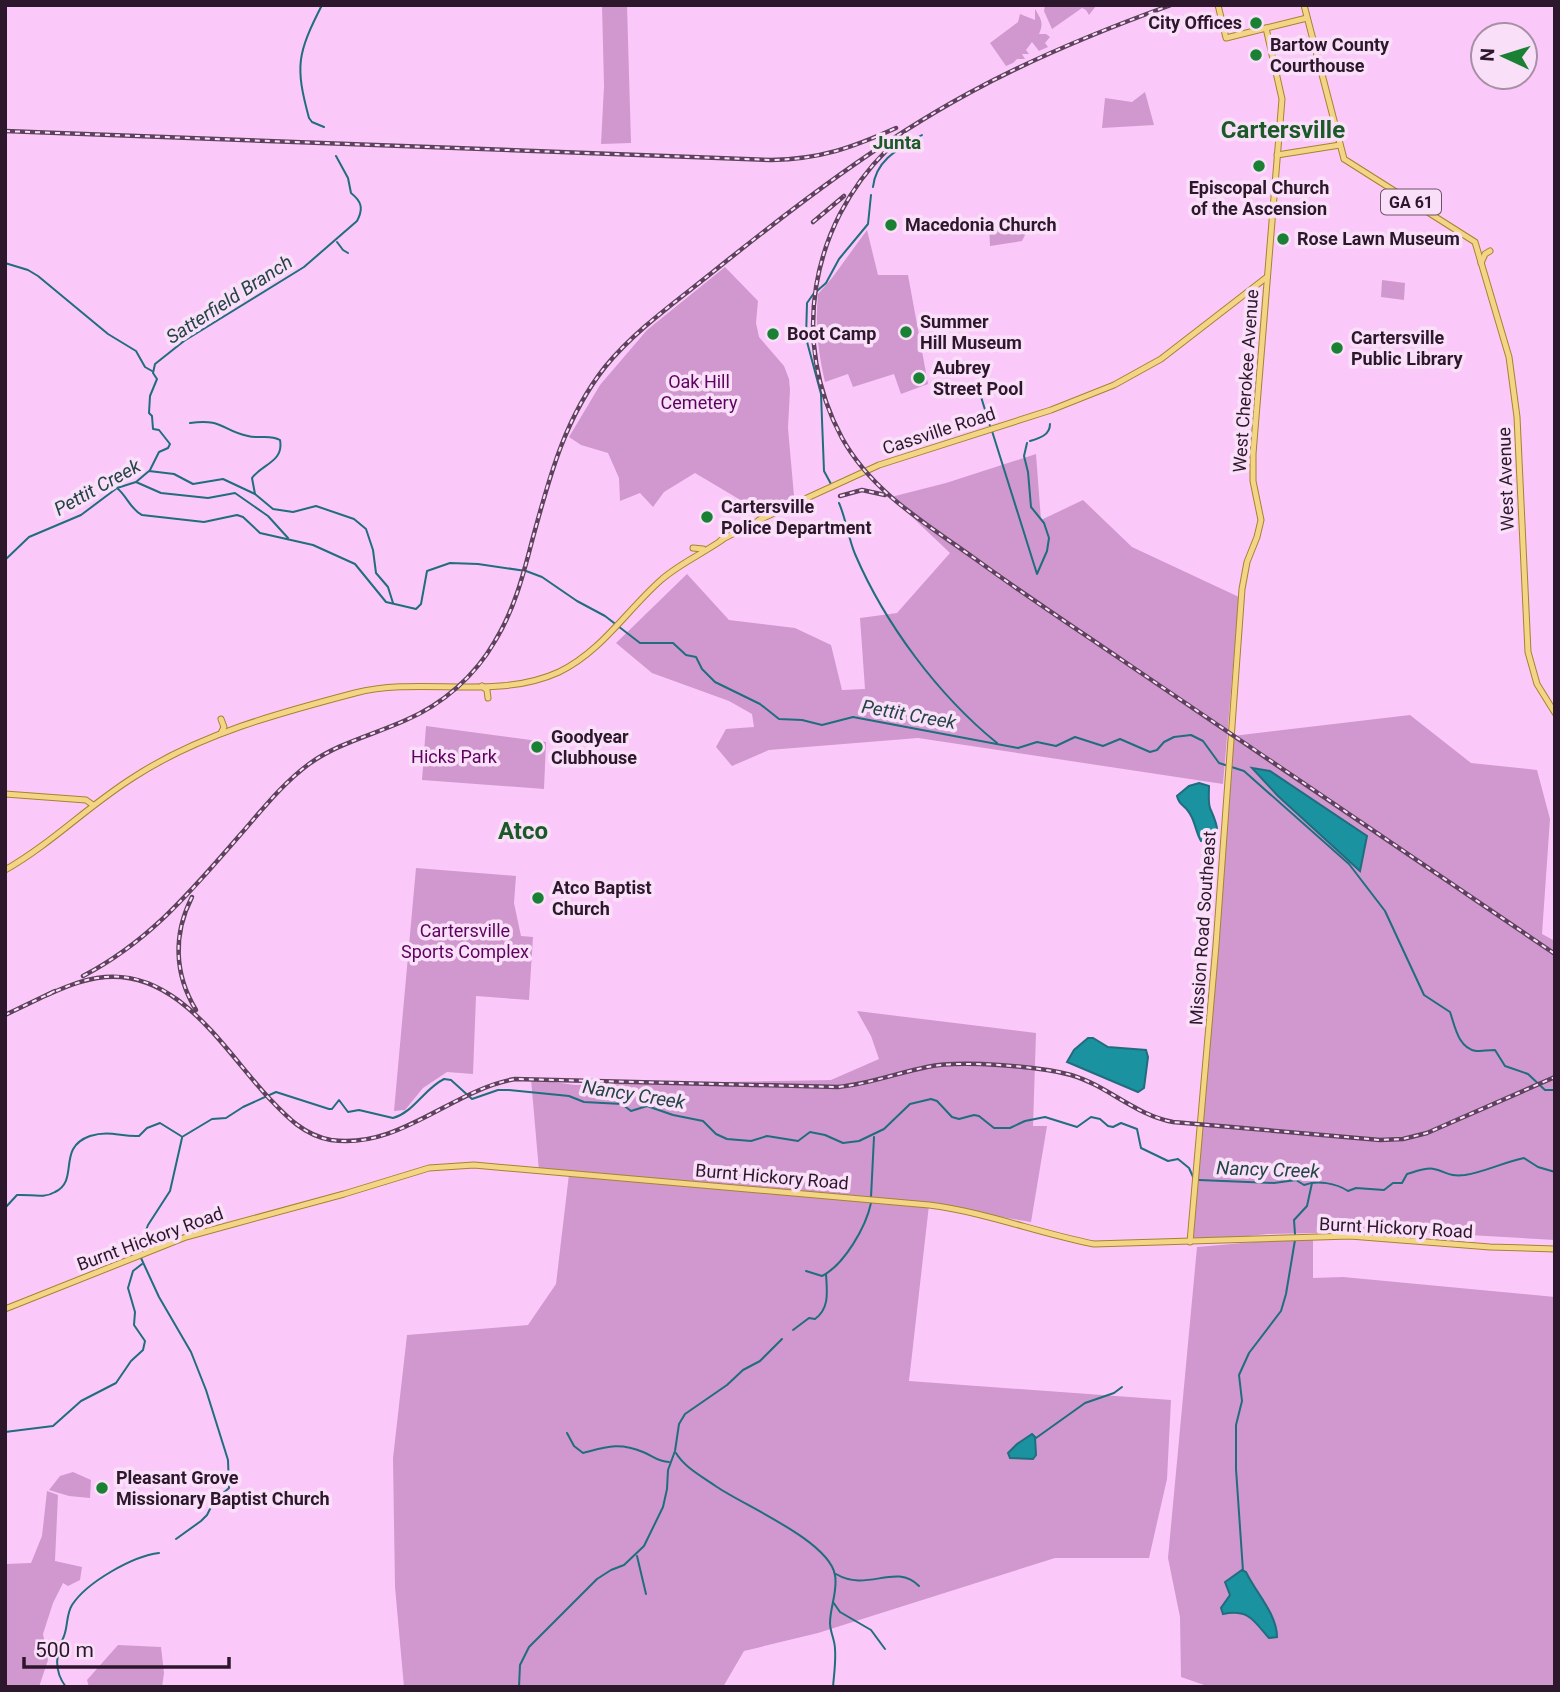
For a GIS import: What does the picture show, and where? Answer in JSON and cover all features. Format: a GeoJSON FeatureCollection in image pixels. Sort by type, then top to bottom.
{"type":"FeatureCollection","features":[{"type":"Feature","properties":{"kind":"main road"},"geometry":{"type":"LineString","coordinates":[[1218,5],[1226,38],[1307,18]]}},
{"type":"Feature","properties":{"kind":"main road","name":"GA 61"},"geometry":{"type":"LineString","coordinates":[[1304,5],[1340,145]]}},
{"type":"Feature","properties":{"kind":"main road","name":"West Cherokee Avenue"},"geometry":{"type":"LineString","coordinates":[[1231,734],[1243,583],[1261,520],[1252,468],[1282,99],[1266,28]]}},
{"type":"Feature","properties":{"kind":"main road"},"geometry":{"type":"LineString","coordinates":[[1277,155],[1340,145]]}},
{"type":"Feature","properties":{"kind":"main road","name":"West Avenue"},"geometry":{"type":"LineString","coordinates":[[1340,145],[1344,159],[1475,242],[1504,337],[1515,394],[1528,652],[1537,684],[1555,713]]}},
{"type":"Feature","properties":{"kind":"main road"},"geometry":{"type":"LineString","coordinates":[[1481,263],[1485,254],[1490,251]]}},
{"type":"Feature","properties":{"kind":"main road","name":"Cassville Road"},"geometry":{"type":"LineString","coordinates":[[5,870],[33,852],[90,803],[100,800],[149,767],[221,733],[349,695],[387,688],[516,684],[561,671],[582,658],[600,641],[658,579],[703,550],[834,485],[911,453],[1051,410],[1111,387],[1161,359],[1267,277]]}},
{"type":"Feature","properties":{"kind":"main road"},"geometry":{"type":"LineString","coordinates":[[1257,285],[1266,288]]}},
{"type":"Feature","properties":{"kind":"main road","name":"Cassville Road"},"geometry":{"type":"LineString","coordinates":[[622,617],[670,573],[722,540]]}},
{"type":"Feature","properties":{"kind":"main road"},"geometry":{"type":"LineString","coordinates":[[693,548],[703,550]]}},
{"type":"Feature","properties":{"kind":"main road","name":"Cassville Road"},"geometry":{"type":"LineString","coordinates":[[451,686],[512,682],[540,676],[572,661],[600,641]]}},
{"type":"Feature","properties":{"kind":"main road"},"geometry":{"type":"LineString","coordinates":[[547,677],[555,682],[561,671]]}},
{"type":"Feature","properties":{"kind":"main road"},"geometry":{"type":"LineString","coordinates":[[482,686],[487,690],[488,698]]}},
{"type":"Feature","properties":{"kind":"main road"},"geometry":{"type":"LineString","coordinates":[[221,733],[224,727],[222,719]]}},
{"type":"Feature","properties":{"kind":"main road","name":"Mission Road Southeast"},"geometry":{"type":"LineString","coordinates":[[1190,1242],[1231,734]]}},
{"type":"Feature","properties":{"kind":"main road"},"geometry":{"type":"LineString","coordinates":[[5,794],[90,803]]}},
{"type":"Feature","properties":{"kind":"main road","name":"Burnt Hickory Road"},"geometry":{"type":"LineString","coordinates":[[5,1309],[186,1237],[429,1168],[474,1165],[929,1205],[976,1213],[1058,1237],[1094,1244],[1350,1236],[1490,1247],[1555,1249]]}},
{"type":"Feature","properties":{"kind":"green space"},"geometry":{"type":"Polygon","coordinates":[[[602,5],[627,5],[631,143],[601,144],[604,86],[602,5]]]}},
{"type":"Feature","properties":{"kind":"green space"},"geometry":{"type":"Polygon","coordinates":[[[1045,5],[1096,6],[1089,15],[1082,8],[1052,29],[1044,11],[1045,5]]]}},
{"type":"Feature","properties":{"kind":"green space"},"geometry":{"type":"Polygon","coordinates":[[[1035,9],[1041,21],[1039,34],[1050,37],[1045,43],[1048,47],[1039,51],[1032,42],[1026,50],[1029,54],[1022,54],[1025,59],[1017,59],[1006,66],[990,43],[1018,22],[1020,14],[1035,20],[1035,9]]]}},
{"type":"Feature","properties":{"kind":"green space"},"geometry":{"type":"Polygon","coordinates":[[[1145,92],[1154,125],[1102,128],[1105,98],[1132,102],[1145,92]]]}},
{"type":"Feature","properties":{"kind":"green space"},"geometry":{"type":"Polygon","coordinates":[[[989,224],[1009,226],[1026,233],[1022,241],[990,246],[989,224]]]}},
{"type":"Feature","properties":{"kind":"green space"},"geometry":{"type":"Polygon","coordinates":[[[867,230],[878,275],[908,275],[928,384],[901,394],[894,374],[853,387],[848,374],[825,382],[817,328],[818,294],[867,230]]]}},
{"type":"Feature","properties":{"kind":"green space","name":"Oak Hill Cemetery"},"geometry":{"type":"Polygon","coordinates":[[[725,267],[758,301],[756,323],[759,337],[784,366],[789,379],[788,428],[794,496],[791,501],[764,514],[695,473],[664,492],[653,507],[640,493],[620,501],[619,478],[608,453],[581,445],[569,437],[600,385],[647,330],[725,267]]]}},
{"type":"Feature","properties":{"kind":"green space"},"geometry":{"type":"Polygon","coordinates":[[[1382,280],[1405,283],[1404,300],[1381,297],[1382,280]]]}},
{"type":"Feature","properties":{"kind":"green space"},"geometry":{"type":"Polygon","coordinates":[[[1036,454],[1041,520],[1083,500],[1132,547],[1239,597],[1223,784],[918,738],[769,750],[732,766],[716,747],[726,729],[754,727],[752,714],[729,701],[652,673],[616,643],[687,574],[729,620],[795,628],[831,645],[842,690],[865,689],[860,618],[897,613],[950,553],[891,497],[946,483],[1036,454]]]}},
{"type":"Feature","properties":{"kind":"green space"},"geometry":{"type":"Polygon","coordinates":[[[1410,715],[1471,763],[1537,770],[1550,819],[1542,934],[1555,941],[1555,1240],[1398,1231],[1268,1234],[1190,1242],[1219,946],[1233,736],[1410,715]]]}},
{"type":"Feature","properties":{"kind":"green space","name":"Hicks Park"},"geometry":{"type":"Polygon","coordinates":[[[426,726],[546,742],[544,789],[422,780],[426,726]]]}},
{"type":"Feature","properties":{"kind":"green space","name":"Cartersville Sports Complex"},"geometry":{"type":"Polygon","coordinates":[[[416,868],[516,876],[514,903],[521,936],[533,937],[529,1000],[476,996],[473,1074],[447,1072],[423,1088],[405,1110],[394,1111],[416,868]]]}},
{"type":"Feature","properties":{"kind":"green space"},"geometry":{"type":"Polygon","coordinates":[[[857,1011],[1036,1033],[1033,1126],[1047,1126],[1031,1222],[929,1205],[909,1381],[1171,1400],[1167,1479],[1149,1558],[1055,1558],[818,1633],[744,1651],[723,1687],[404,1687],[395,1587],[393,1458],[407,1335],[528,1325],[556,1284],[569,1174],[539,1171],[531,1079],[575,1085],[831,1080],[879,1059],[871,1036],[857,1011]]]}},
{"type":"Feature","properties":{"kind":"green space"},"geometry":{"type":"Polygon","coordinates":[[[1313,1237],[1313,1278],[1343,1277],[1555,1297],[1555,1687],[1210,1687],[1181,1677],[1180,1617],[1168,1558],[1197,1247],[1313,1237]]]}},
{"type":"Feature","properties":{"kind":"green space"},"geometry":{"type":"Polygon","coordinates":[[[73,1472],[91,1480],[90,1498],[49,1490],[60,1476],[73,1472]]]}},
{"type":"Feature","properties":{"kind":"green space"},"geometry":{"type":"Polygon","coordinates":[[[47,1491],[58,1495],[55,1561],[82,1567],[80,1580],[68,1586],[63,1583],[53,1603],[43,1634],[48,1660],[39,1687],[5,1687],[5,1564],[31,1563],[42,1536],[47,1491]]]}},
{"type":"Feature","properties":{"kind":"green space"},"geometry":{"type":"Polygon","coordinates":[[[118,1645],[161,1647],[164,1673],[162,1687],[89,1687],[87,1680],[118,1645]]]}},
{"type":"Feature","properties":{"kind":"shaded area"},"geometry":{"type":"Polygon","coordinates":[[[1252,768],[1270,771],[1367,836],[1360,871],[1278,796],[1252,768]]]}},
{"type":"Feature","properties":{"kind":"shaded area"},"geometry":{"type":"Polygon","coordinates":[[[1199,783],[1209,786],[1209,806],[1217,830],[1214,838],[1201,841],[1190,814],[1177,796],[1189,786],[1199,783]]]}},
{"type":"Feature","properties":{"kind":"shaded area"},"geometry":{"type":"Polygon","coordinates":[[[1088,1038],[1108,1047],[1146,1050],[1148,1057],[1144,1088],[1138,1092],[1067,1062],[1074,1050],[1088,1038]]]}},
{"type":"Feature","properties":{"kind":"shaded area"},"geometry":{"type":"Polygon","coordinates":[[[1032,1434],[1035,1437],[1036,1455],[1033,1459],[1010,1458],[1008,1453],[1032,1434]]]}},
{"type":"Feature","properties":{"kind":"shaded area"},"geometry":{"type":"Polygon","coordinates":[[[1242,1570],[1246,1572],[1270,1612],[1277,1637],[1269,1638],[1250,1617],[1239,1613],[1223,1614],[1221,1608],[1230,1595],[1225,1582],[1242,1570]]]}},
{"type":"Feature","properties":{"kind":"waterway","name":"Satterfield Branch"},"geometry":{"type":"LineString","coordinates":[[322,5],[307,36],[300,72],[309,118],[324,127]]}},
{"type":"Feature","properties":{"kind":"waterway"},"geometry":{"type":"LineString","coordinates":[[873,187],[879,169],[890,155],[922,135]]}},
{"type":"Feature","properties":{"kind":"waterway","name":"Satterfield Branch"},"geometry":{"type":"LineString","coordinates":[[150,470],[159,452],[170,444],[159,430],[153,429],[152,416],[149,413],[150,396],[157,379],[153,373],[155,364],[184,341],[304,267],[357,221],[360,205],[351,193],[348,178],[336,156]]}},
{"type":"Feature","properties":{"kind":"waterway"},"geometry":{"type":"LineString","coordinates":[[817,291],[826,283],[839,259],[868,224],[871,195]]}},
{"type":"Feature","properties":{"kind":"waterway"},"geometry":{"type":"LineString","coordinates":[[337,242],[348,253]]}},
{"type":"Feature","properties":{"kind":"waterway"},"geometry":{"type":"LineString","coordinates":[[5,263],[38,276],[108,334],[136,351],[145,367],[152,371]]}},
{"type":"Feature","properties":{"kind":"waterway"},"geometry":{"type":"LineString","coordinates":[[814,293],[807,303],[806,338],[821,394],[824,471],[831,484]]}},
{"type":"Feature","properties":{"kind":"waterway"},"geometry":{"type":"LineString","coordinates":[[978,387],[990,426]]}},
{"type":"Feature","properties":{"kind":"waterway"},"geometry":{"type":"LineString","coordinates":[[190,423],[209,422],[239,434],[280,440],[276,458],[252,478],[255,494]]}},
{"type":"Feature","properties":{"kind":"waterway"},"geometry":{"type":"LineString","coordinates":[[1030,441],[1046,433],[1050,424]]}},
{"type":"Feature","properties":{"kind":"waterway"},"geometry":{"type":"LineString","coordinates":[[992,431],[1037,574],[1047,551],[1049,538],[1044,523],[1031,507],[1024,456],[1027,443]]}},
{"type":"Feature","properties":{"kind":"waterway","name":"Pettit Creek"},"geometry":{"type":"LineString","coordinates":[[5,560],[29,537],[81,515],[117,488],[136,482],[149,471],[174,474],[193,484],[223,479],[255,494],[273,509],[293,512],[316,506],[354,519],[366,529],[373,550],[376,573],[388,587],[393,603]]}},
{"type":"Feature","properties":{"kind":"waterway"},"geometry":{"type":"LineString","coordinates":[[136,482],[161,493],[208,498],[235,493],[268,516],[288,538]]}},
{"type":"Feature","properties":{"kind":"waterway","name":"Pettit Creek"},"geometry":{"type":"LineString","coordinates":[[117,488],[142,515],[204,522],[237,515],[243,517],[260,533],[313,545],[355,564],[386,602],[416,609],[421,604],[427,571],[450,563],[526,571],[542,577],[605,616],[640,643],[673,643],[686,655],[696,657],[702,669],[715,682],[760,704],[779,719],[802,720],[822,725],[853,717],[1018,748],[1037,742],[1056,746],[1075,737],[1103,746],[1120,739],[1150,752],[1174,737],[1191,735],[1203,741],[1219,763],[1244,771],[1349,864],[1385,911],[1424,995],[1450,1012],[1458,1036],[1465,1046],[1476,1051],[1495,1050],[1505,1066],[1528,1074],[1545,1090],[1555,1090]]}},
{"type":"Feature","properties":{"kind":"waterway"},"geometry":{"type":"LineString","coordinates":[[839,503],[855,554],[898,632],[934,681],[997,743]]}},
{"type":"Feature","properties":{"kind":"waterway","name":"Nancy Creek"},"geometry":{"type":"LineString","coordinates":[[182,1137],[212,1119],[226,1118],[276,1092],[329,1109],[339,1100],[348,1112],[359,1110],[393,1118],[407,1111],[444,1079],[451,1080],[472,1099],[498,1090],[509,1090],[569,1096],[584,1102],[622,1104],[631,1111],[647,1106],[703,1121],[716,1134],[727,1139],[751,1141],[767,1136],[798,1141],[810,1132],[843,1143],[859,1141],[884,1129],[910,1104],[931,1099],[937,1101],[952,1117],[959,1119],[979,1116],[994,1128],[1010,1128],[1025,1121],[1045,1117],[1077,1127],[1091,1117],[1100,1119],[1108,1126],[1121,1123],[1137,1129],[1141,1148],[1168,1161],[1178,1159],[1189,1168],[1194,1179]]}},
{"type":"Feature","properties":{"kind":"waterway","name":"Nancy Creek"},"geometry":{"type":"LineString","coordinates":[[5,1208],[17,1195],[46,1195],[62,1187],[74,1148],[90,1136],[139,1136],[147,1128],[160,1123],[181,1136]]}},
{"type":"Feature","properties":{"kind":"waterway"},"geometry":{"type":"LineString","coordinates":[[871,1197],[874,1137]]}},
{"type":"Feature","properties":{"kind":"waterway"},"geometry":{"type":"LineString","coordinates":[[140,1252],[148,1225],[170,1191],[182,1138]]}},
{"type":"Feature","properties":{"kind":"waterway","name":"Nancy Creek"},"geometry":{"type":"LineString","coordinates":[[1199,1180],[1274,1183],[1296,1180],[1304,1185],[1332,1184],[1348,1191],[1356,1188],[1384,1190],[1393,1183],[1402,1183],[1407,1174],[1420,1170],[1431,1169],[1452,1175],[1465,1175],[1524,1158],[1538,1167],[1555,1172]]}},
{"type":"Feature","properties":{"kind":"waterway"},"geometry":{"type":"LineString","coordinates":[[1295,1234],[1294,1220],[1307,1206],[1312,1183]]}},
{"type":"Feature","properties":{"kind":"waterway"},"geometry":{"type":"LineString","coordinates":[[806,1271],[822,1276],[838,1263],[859,1234],[871,1203]]}},
{"type":"Feature","properties":{"kind":"waterway"},"geometry":{"type":"LineString","coordinates":[[1243,1571],[1236,1469],[1236,1425],[1242,1401],[1239,1375],[1249,1353],[1281,1311],[1295,1240]]}},
{"type":"Feature","properties":{"kind":"waterway"},"geometry":{"type":"LineString","coordinates":[[141,1258],[159,1297],[191,1352],[228,1460],[229,1488],[214,1501],[201,1521],[176,1539]]}},
{"type":"Feature","properties":{"kind":"waterway"},"geometry":{"type":"LineString","coordinates":[[5,1432],[53,1426],[81,1401],[116,1383],[131,1361],[143,1350],[145,1341],[134,1325],[135,1312],[128,1288],[133,1271],[142,1264]]}},
{"type":"Feature","properties":{"kind":"waterway"},"geometry":{"type":"LineString","coordinates":[[793,1330],[809,1318],[815,1319],[823,1310],[827,1299],[826,1274]]}},
{"type":"Feature","properties":{"kind":"waterway"},"geometry":{"type":"LineString","coordinates":[[519,1687],[520,1665],[529,1647],[597,1579],[624,1565],[644,1546],[663,1507],[668,1470],[675,1451],[679,1424],[685,1414],[727,1385],[743,1370],[760,1361],[782,1339]]}},
{"type":"Feature","properties":{"kind":"waterway"},"geometry":{"type":"LineString","coordinates":[[1036,1438],[1085,1403],[1114,1393],[1122,1387]]}},
{"type":"Feature","properties":{"kind":"waterway"},"geometry":{"type":"LineString","coordinates":[[567,1433],[574,1446],[583,1453],[620,1446],[669,1462]]}},
{"type":"Feature","properties":{"kind":"waterway"},"geometry":{"type":"LineString","coordinates":[[676,1453],[689,1468],[717,1487],[802,1537],[829,1562],[836,1581],[830,1623],[835,1646],[833,1687]]}},
{"type":"Feature","properties":{"kind":"waterway"},"geometry":{"type":"LineString","coordinates":[[66,1687],[59,1674],[57,1662],[72,1605],[99,1579],[137,1559],[159,1553]]}},
{"type":"Feature","properties":{"kind":"waterway"},"geometry":{"type":"LineString","coordinates":[[637,1556],[646,1594]]}},
{"type":"Feature","properties":{"kind":"waterway"},"geometry":{"type":"LineString","coordinates":[[836,1574],[859,1581],[900,1577],[910,1579],[919,1586]]}},
{"type":"Feature","properties":{"kind":"waterway"},"geometry":{"type":"LineString","coordinates":[[833,1602],[840,1612],[871,1630],[885,1649]]}},
{"type":"Feature","properties":{"kind":"railway"},"geometry":{"type":"LineString","coordinates":[[83,976],[149,931],[204,876],[290,780],[309,764],[344,745],[433,706],[457,688],[478,666],[502,629],[513,605],[552,472],[568,429],[605,367],[645,327],[749,243],[903,132],[993,80],[1043,56],[1171,5]]}},
{"type":"Feature","properties":{"kind":"railway"},"geometry":{"type":"LineString","coordinates":[[5,131],[771,160],[835,151],[896,128]]}},
{"type":"Feature","properties":{"kind":"railway"},"geometry":{"type":"LineString","coordinates":[[887,150],[861,180],[840,214],[825,249],[816,286],[813,325],[816,363],[826,401],[842,438],[868,475],[919,519],[1010,584],[1555,954]]}},
{"type":"Feature","properties":{"kind":"railway"},"geometry":{"type":"LineString","coordinates":[[813,222],[844,196]]}},
{"type":"Feature","properties":{"kind":"railway"},"geometry":{"type":"LineString","coordinates":[[840,496],[862,490],[885,495]]}},
{"type":"Feature","properties":{"kind":"railway"},"geometry":{"type":"LineString","coordinates":[[192,897],[182,925],[179,954],[183,982],[196,1010]]}},
{"type":"Feature","properties":{"kind":"railway"},"geometry":{"type":"LineString","coordinates":[[47,995],[97,978],[125,977],[150,984],[173,997],[194,1014],[288,1117],[312,1134],[331,1140],[356,1141],[380,1136],[492,1085],[515,1079],[838,1087],[927,1067],[958,1064],[1020,1067],[1071,1075],[1146,1113],[1173,1122],[1380,1140],[1403,1139],[1427,1133],[1555,1077]]}},
{"type":"Feature","properties":{"kind":"railway"},"geometry":{"type":"LineString","coordinates":[[5,1015],[55,991]]}},
{"type":"Feature","properties":{"kind":"place","name":"City Offices"},"geometry":{"type":"Point","coordinates":[1256,23]}},
{"type":"Feature","properties":{"kind":"place","name":"Bartow County Courthouse"},"geometry":{"type":"Point","coordinates":[1256,55]}},
{"type":"Feature","properties":{"kind":"place","name":"Episcopal Church of the Ascension"},"geometry":{"type":"Point","coordinates":[1259,166]}},
{"type":"Feature","properties":{"kind":"place","name":"Macedonia Church"},"geometry":{"type":"Point","coordinates":[891,225]}},
{"type":"Feature","properties":{"kind":"place","name":"Rose Lawn Museum"},"geometry":{"type":"Point","coordinates":[1283,239]}},
{"type":"Feature","properties":{"kind":"place","name":"Summer Hill Museum"},"geometry":{"type":"Point","coordinates":[906,332]}},
{"type":"Feature","properties":{"kind":"place","name":"Boot Camp"},"geometry":{"type":"Point","coordinates":[773,334]}},
{"type":"Feature","properties":{"kind":"place","name":"Cartersville Public Library"},"geometry":{"type":"Point","coordinates":[1337,348]}},
{"type":"Feature","properties":{"kind":"place","name":"Aubrey Street Pool"},"geometry":{"type":"Point","coordinates":[919,378]}},
{"type":"Feature","properties":{"kind":"place","name":"Cartersville Police Department"},"geometry":{"type":"Point","coordinates":[707,517]}},
{"type":"Feature","properties":{"kind":"place","name":"Goodyear Clubhouse"},"geometry":{"type":"Point","coordinates":[537,747]}},
{"type":"Feature","properties":{"kind":"place","name":"Atco Baptist Church"},"geometry":{"type":"Point","coordinates":[538,898]}},
{"type":"Feature","properties":{"kind":"place","name":"Pleasant Grove Missionary Baptist Church"},"geometry":{"type":"Point","coordinates":[102,1488]}},
{"type":"Feature","properties":{"kind":"district","name":"Cartersville"},"geometry":{"type":"Point","coordinates":[1283,130]}},
{"type":"Feature","properties":{"kind":"district","name":"Junta"},"geometry":{"type":"Point","coordinates":[897,142]}},
{"type":"Feature","properties":{"kind":"district","name":"Atco"},"geometry":{"type":"Point","coordinates":[523,831]}}]}
